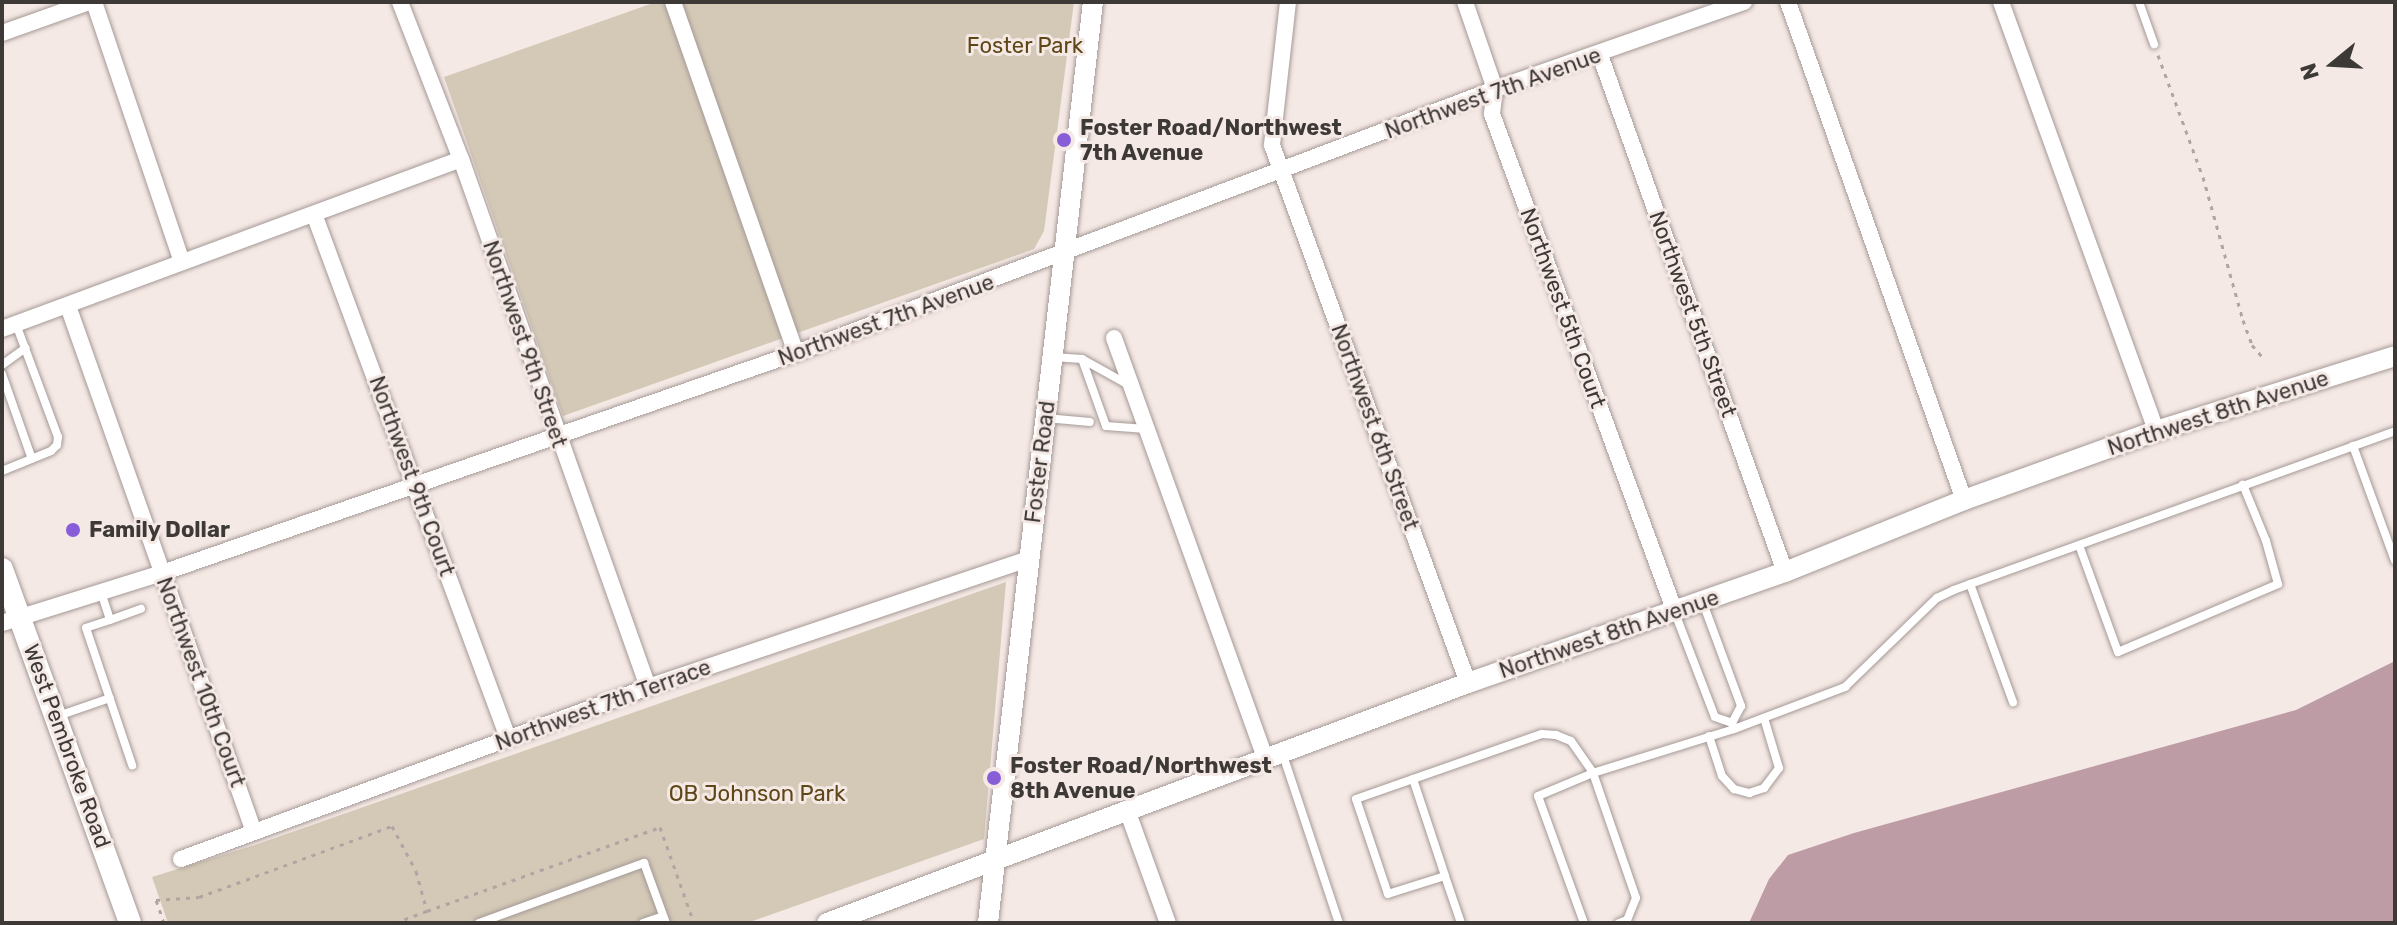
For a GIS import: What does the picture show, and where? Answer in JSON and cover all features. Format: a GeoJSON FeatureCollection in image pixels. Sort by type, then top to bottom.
{"type":"FeatureCollection","features":[{"type":"Feature","properties":{"kind":"main road","name":"West Pembroke Road"},"geometry":{"type":"LineString","coordinates":[[2,569],[11,620],[56,717],[130,923]]}},
{"type":"Feature","properties":{"kind":"street"},"geometry":{"type":"LineString","coordinates":[[2,33],[92,2],[182,262]]}},
{"type":"Feature","properties":{"kind":"street","name":"Northwest 9th Street"},"geometry":{"type":"LineString","coordinates":[[400,2],[461,159],[556,436],[648,687]]}},
{"type":"Feature","properties":{"kind":"street"},"geometry":{"type":"LineString","coordinates":[[673,2],[796,353]]}},
{"type":"Feature","properties":{"kind":"street","name":"Foster Road"},"geometry":{"type":"LineString","coordinates":[[988,923],[1093,2]]}},
{"type":"Feature","properties":{"kind":"street","name":"Northwest 6th Street"},"geometry":{"type":"LineString","coordinates":[[1288,2],[1272,145],[1468,683]]}},
{"type":"Feature","properties":{"kind":"street","name":"Northwest 5th Court"},"geometry":{"type":"LineString","coordinates":[[1465,2],[1495,89],[1492,114],[1675,612]]}},
{"type":"Feature","properties":{"kind":"street","name":"Northwest 7th Avenue"},"geometry":{"type":"LineString","coordinates":[[11,620],[162,573],[796,353],[1495,89],[1600,55],[1726,5],[1744,2]]}},
{"type":"Feature","properties":{"kind":"street"},"geometry":{"type":"LineString","coordinates":[[1788,2],[1964,500]]}},
{"type":"Feature","properties":{"kind":"street"},"geometry":{"type":"LineString","coordinates":[[2001,2],[2156,431]]}},
{"type":"Feature","properties":{"kind":"street","name":"Northwest 5th Street"},"geometry":{"type":"LineString","coordinates":[[1600,55],[1785,572]]}},
{"type":"Feature","properties":{"kind":"street"},"geometry":{"type":"LineString","coordinates":[[9,327],[461,159]]}},
{"type":"Feature","properties":{"kind":"street","name":"Northwest 9th Court"},"geometry":{"type":"LineString","coordinates":[[314,214],[508,738]]}},
{"type":"Feature","properties":{"kind":"street","name":"Northwest 10th Court"},"geometry":{"type":"LineString","coordinates":[[68,306],[254,832]]}},
{"type":"Feature","properties":{"kind":"street"},"geometry":{"type":"LineString","coordinates":[[1114,338],[1274,754]]}},
{"type":"Feature","properties":{"kind":"street","name":"Northwest 8th Avenue"},"geometry":{"type":"LineString","coordinates":[[827,923],[1274,754],[1785,572],[1964,500],[2156,431],[2395,356]]}},
{"type":"Feature","properties":{"kind":"street","name":"Northwest 7th Terrace"},"geometry":{"type":"LineString","coordinates":[[181,859],[648,687],[1029,559]]}},
{"type":"Feature","properties":{"kind":"street"},"geometry":{"type":"LineString","coordinates":[[1127,810],[1168,923]]}},
{"type":"Feature","properties":{"kind":"lane"},"geometry":{"type":"LineString","coordinates":[[2139,2],[2154,44]]}},
{"type":"Feature","properties":{"kind":"lane"},"geometry":{"type":"LineString","coordinates":[[2,471],[51,451],[57,445],[58,437],[25,348],[9,327]]}},
{"type":"Feature","properties":{"kind":"lane"},"geometry":{"type":"LineString","coordinates":[[2,365],[25,348]]}},
{"type":"Feature","properties":{"kind":"lane"},"geometry":{"type":"LineString","coordinates":[[1052,357],[1082,359],[1132,386]]}},
{"type":"Feature","properties":{"kind":"lane"},"geometry":{"type":"LineString","coordinates":[[1082,359],[1106,426],[1147,429]]}},
{"type":"Feature","properties":{"kind":"lane"},"geometry":{"type":"LineString","coordinates":[[2,374],[32,459]]}},
{"type":"Feature","properties":{"kind":"lane"},"geometry":{"type":"LineString","coordinates":[[1045,418],[1090,422]]}},
{"type":"Feature","properties":{"kind":"lane"},"geometry":{"type":"LineString","coordinates":[[1584,923],[1538,796],[1593,773],[1764,718],[1845,687],[1937,598],[2395,431]]}},
{"type":"Feature","properties":{"kind":"lane"},"geometry":{"type":"LineString","coordinates":[[2353,446],[2395,561]]}},
{"type":"Feature","properties":{"kind":"lane"},"geometry":{"type":"LineString","coordinates":[[2079,545],[2118,652],[2278,584],[2266,541],[2243,485]]}},
{"type":"Feature","properties":{"kind":"lane"},"geometry":{"type":"LineString","coordinates":[[1970,584],[2013,702]]}},
{"type":"Feature","properties":{"kind":"lane"},"geometry":{"type":"LineString","coordinates":[[101,592],[110,620]]}},
{"type":"Feature","properties":{"kind":"lane"},"geometry":{"type":"LineString","coordinates":[[1703,602],[1741,706],[1733,726]]}},
{"type":"Feature","properties":{"kind":"lane"},"geometry":{"type":"LineString","coordinates":[[132,765],[86,628],[141,609]]}},
{"type":"Feature","properties":{"kind":"lane"},"geometry":{"type":"LineString","coordinates":[[1675,612],[1715,717],[1733,726]]}},
{"type":"Feature","properties":{"kind":"lane"},"geometry":{"type":"LineString","coordinates":[[56,717],[110,698]]}},
{"type":"Feature","properties":{"kind":"lane"},"geometry":{"type":"LineString","coordinates":[[1709,736],[1722,776],[1734,789],[1749,793],[1764,788],[1779,768],[1764,718]]}},
{"type":"Feature","properties":{"kind":"lane"},"geometry":{"type":"LineString","coordinates":[[1445,876],[1388,894],[1356,799],[1542,734],[1556,735],[1571,741],[1593,773],[1636,898],[1627,920],[1619,923]]}},
{"type":"Feature","properties":{"kind":"lane"},"geometry":{"type":"LineString","coordinates":[[1274,754],[1339,923]]}},
{"type":"Feature","properties":{"kind":"lane"},"geometry":{"type":"LineString","coordinates":[[1413,779],[1461,923]]}},
{"type":"Feature","properties":{"kind":"lane"},"geometry":{"type":"LineString","coordinates":[[479,923],[644,863],[664,919],[643,923]]}},
{"type":"Feature","properties":{"kind":"path"},"geometry":{"type":"LineString","coordinates":[[2154,44],[2203,177],[2243,320],[2252,345],[2264,359]]}},
{"type":"Feature","properties":{"kind":"path"},"geometry":{"type":"LineString","coordinates":[[164,923],[156,900],[199,897],[392,826],[416,871],[427,911]]}},
{"type":"Feature","properties":{"kind":"path"},"geometry":{"type":"LineString","coordinates":[[395,923],[660,827],[694,923]]}},
{"type":"Feature","properties":{"kind":"green space","name":"Foster Park"},"geometry":{"type":"Polygon","coordinates":[[[656,2],[1074,2],[1044,231],[1034,249],[563,416],[444,77],[656,2]]]}},
{"type":"Feature","properties":{"kind":"green space","name":"OB Johnson Park"},"geometry":{"type":"Polygon","coordinates":[[[1006,582],[984,839],[747,923],[168,923],[152,877],[255,845],[1006,582]]]}},
{"type":"Feature","properties":{"kind":"shaded area"},"geometry":{"type":"Polygon","coordinates":[[[2395,661],[2395,923],[1749,923],[1769,879],[1788,855],[1854,833],[2296,710],[2395,661]]]}},
{"type":"Feature","properties":{"kind":"place","name":"Foster Road/Northwest 7th Avenue"},"geometry":{"type":"Point","coordinates":[1064,140]}},
{"type":"Feature","properties":{"kind":"place","name":"Family Dollar"},"geometry":{"type":"Point","coordinates":[73,530]}},
{"type":"Feature","properties":{"kind":"place","name":"Foster Road/Northwest 8th Avenue"},"geometry":{"type":"Point","coordinates":[994,778]}}]}
